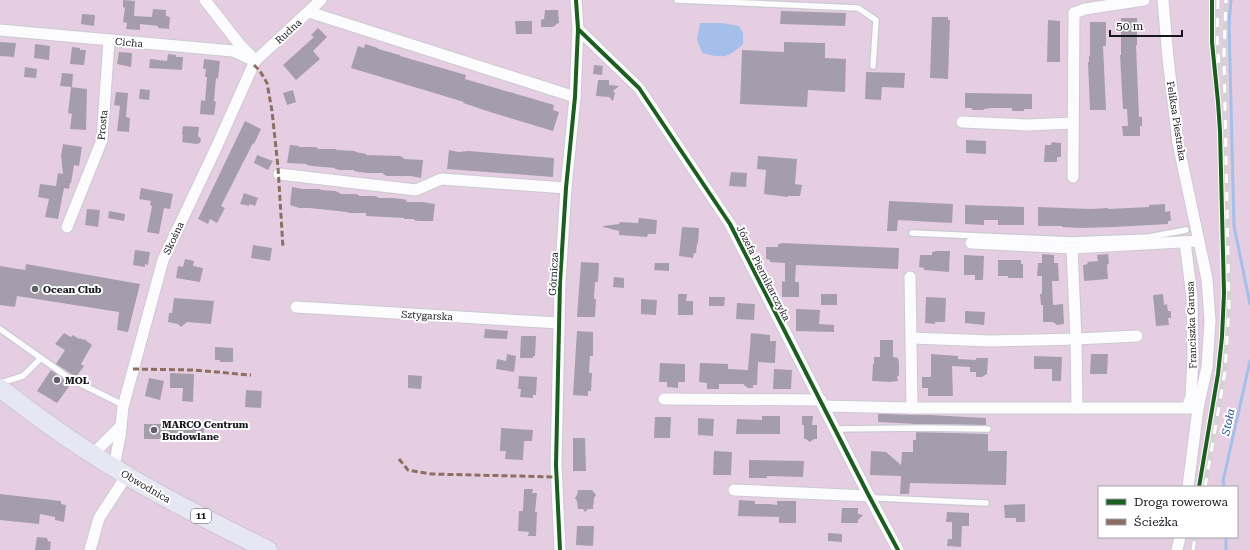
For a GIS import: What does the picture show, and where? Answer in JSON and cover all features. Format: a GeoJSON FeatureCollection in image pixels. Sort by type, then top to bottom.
{"type":"FeatureCollection","features":[{"type":"Feature","properties":{"kind":"highway","name":"Obwodnica"},"geometry":{"type":"LineString","coordinates":[[0,388],[30,412],[70,440],[120,471],[169,499],[268,550]]}},
{"type":"Feature","properties":{"kind":"highway","name":"Obwodnica"},"geometry":{"type":"LineString","coordinates":[[0,394],[30,412]]}},
{"type":"Feature","properties":{"kind":"street"},"geometry":{"type":"LineString","coordinates":[[205,0],[240,45],[255,61]]}},
{"type":"Feature","properties":{"kind":"street","name":"Rudna"},"geometry":{"type":"LineString","coordinates":[[255,61],[321,0]]}},
{"type":"Feature","properties":{"kind":"street","name":"Górnicza"},"geometry":{"type":"LineString","coordinates":[[560,550],[556,465],[560,282],[566,188],[575,97],[578,29],[576,0]]}},
{"type":"Feature","properties":{"kind":"street"},"geometry":{"type":"LineString","coordinates":[[1073,177],[1074,12],[1144,0]]}},
{"type":"Feature","properties":{"kind":"street","name":"Feliksa Piestraka"},"geometry":{"type":"LineString","coordinates":[[1163,0],[1178,143],[1207,279],[1210,321],[1207,367],[1192,408]]}},
{"type":"Feature","properties":{"kind":"street"},"geometry":{"type":"LineString","coordinates":[[309,12],[575,97]]}},
{"type":"Feature","properties":{"kind":"street","name":"Józefa Piernikarczyka"},"geometry":{"type":"LineString","coordinates":[[578,29],[639,88],[726,218],[898,550]]}},
{"type":"Feature","properties":{"kind":"street","name":"Cicha"},"geometry":{"type":"LineString","coordinates":[[0,30],[233,51],[255,61]]}},
{"type":"Feature","properties":{"kind":"street","name":"Prosta"},"geometry":{"type":"LineString","coordinates":[[67,227],[102,140],[109,40]]}},
{"type":"Feature","properties":{"kind":"street","name":"Skośna"},"geometry":{"type":"LineString","coordinates":[[90,550],[100,518],[108,503],[119,488],[123,405],[163,260],[255,61]]}},
{"type":"Feature","properties":{"kind":"street"},"geometry":{"type":"LineString","coordinates":[[962,122],[1027,125],[1073,123]]}},
{"type":"Feature","properties":{"kind":"street"},"geometry":{"type":"LineString","coordinates":[[279,174],[416,190],[441,180],[566,188]]}},
{"type":"Feature","properties":{"kind":"street"},"geometry":{"type":"LineString","coordinates":[[971,243],[1072,244],[1199,241]]}},
{"type":"Feature","properties":{"kind":"street","name":"Franciszka Garusa"},"geometry":{"type":"LineString","coordinates":[[1185,242],[1192,297],[1192,408]]}},
{"type":"Feature","properties":{"kind":"street"},"geometry":{"type":"LineString","coordinates":[[1072,244],[1077,408]]}},
{"type":"Feature","properties":{"kind":"street"},"geometry":{"type":"LineString","coordinates":[[910,277],[912,408]]}},
{"type":"Feature","properties":{"kind":"street","name":"Sztygarska"},"geometry":{"type":"LineString","coordinates":[[296,307],[559,323]]}},
{"type":"Feature","properties":{"kind":"street"},"geometry":{"type":"LineString","coordinates":[[912,338],[991,341],[1137,336]]}},
{"type":"Feature","properties":{"kind":"street"},"geometry":{"type":"LineString","coordinates":[[664,399],[822,403],[912,408],[1192,408],[1188,486]]}},
{"type":"Feature","properties":{"kind":"street"},"geometry":{"type":"LineString","coordinates":[[93,454],[121,426]]}},
{"type":"Feature","properties":{"kind":"street"},"geometry":{"type":"LineString","coordinates":[[734,490],[869,496]]}},
{"type":"Feature","properties":{"kind":"street"},"geometry":{"type":"LineString","coordinates":[[1177,550],[1180,538]]}},
{"type":"Feature","properties":{"kind":"lane"},"geometry":{"type":"LineString","coordinates":[[677,0],[858,8],[876,20],[874,66]]}},
{"type":"Feature","properties":{"kind":"lane"},"geometry":{"type":"LineString","coordinates":[[912,233],[1072,244],[1149,237],[1186,230]]}},
{"type":"Feature","properties":{"kind":"lane"},"geometry":{"type":"LineString","coordinates":[[0,329],[68,378],[123,405]]}},
{"type":"Feature","properties":{"kind":"lane"},"geometry":{"type":"LineString","coordinates":[[0,384],[23,376],[40,358]]}},
{"type":"Feature","properties":{"kind":"lane"},"geometry":{"type":"LineString","coordinates":[[835,429],[988,429]]}},
{"type":"Feature","properties":{"kind":"lane"},"geometry":{"type":"LineString","coordinates":[[869,496],[877,498],[986,503]]}},
{"type":"Feature","properties":{"kind":"shaded area"},"geometry":{"type":"Polygon","coordinates":[[[0,0],[1250,0],[1250,550],[0,550],[0,0]]]}},
{"type":"Feature","properties":{"kind":"water"},"geometry":{"type":"Polygon","coordinates":[[[700,23],[722,23],[739,26],[743,33],[743,44],[729,55],[715,56],[702,53],[697,39],[700,23]]]}},
{"type":"Feature","properties":{"kind":"building"},"geometry":{"type":"Polygon","coordinates":[[[123,0],[135,1],[134,16],[152,17],[153,9],[166,10],[166,16],[170,17],[169,29],[140,24],[140,30],[126,29],[127,23],[123,22],[125,8],[123,7],[123,0]]]}},
{"type":"Feature","properties":{"kind":"building"},"geometry":{"type":"Polygon","coordinates":[[[545,10],[558,10],[559,23],[552,27],[541,27],[541,20],[544,19],[545,10]]]}},
{"type":"Feature","properties":{"kind":"building"},"geometry":{"type":"Polygon","coordinates":[[[781,11],[846,13],[845,26],[780,24],[781,11]]]}},
{"type":"Feature","properties":{"kind":"building"},"geometry":{"type":"Polygon","coordinates":[[[82,14],[95,15],[94,26],[81,24],[82,14]]]}},
{"type":"Feature","properties":{"kind":"building"},"geometry":{"type":"Polygon","coordinates":[[[932,17],[948,17],[948,20],[950,20],[948,79],[930,78],[932,17]]]}},
{"type":"Feature","properties":{"kind":"building"},"geometry":{"type":"Polygon","coordinates":[[[1121,18],[1137,18],[1136,45],[1139,117],[1142,117],[1140,136],[1123,136],[1122,126],[1128,126],[1127,109],[1123,109],[1120,55],[1121,18]]]}},
{"type":"Feature","properties":{"kind":"building"},"geometry":{"type":"Polygon","coordinates":[[[1048,20],[1060,21],[1060,62],[1047,62],[1048,20]]]}},
{"type":"Feature","properties":{"kind":"building"},"geometry":{"type":"Polygon","coordinates":[[[515,21],[532,21],[532,34],[516,34],[515,21]]]}},
{"type":"Feature","properties":{"kind":"building"},"geometry":{"type":"Polygon","coordinates":[[[1090,22],[1106,22],[1106,46],[1103,46],[1106,110],[1090,110],[1088,62],[1090,56],[1090,22]]]}},
{"type":"Feature","properties":{"kind":"building"},"geometry":{"type":"Polygon","coordinates":[[[318,28],[327,37],[313,51],[320,59],[296,80],[283,65],[314,37],[311,35],[318,28]]]}},
{"type":"Feature","properties":{"kind":"building"},"geometry":{"type":"Polygon","coordinates":[[[0,42],[16,43],[14,57],[0,56],[0,42]]]}},
{"type":"Feature","properties":{"kind":"building"},"geometry":{"type":"Polygon","coordinates":[[[784,42],[825,43],[825,58],[846,59],[845,92],[808,90],[807,107],[740,104],[742,50],[784,52],[784,42]]]}},
{"type":"Feature","properties":{"kind":"building"},"geometry":{"type":"Polygon","coordinates":[[[35,44],[50,46],[49,60],[34,58],[35,44]]]}},
{"type":"Feature","properties":{"kind":"building"},"geometry":{"type":"Polygon","coordinates":[[[365,44],[400,56],[466,75],[465,79],[554,105],[553,110],[559,112],[553,131],[351,68],[358,46],[364,48],[365,44]]]}},
{"type":"Feature","properties":{"kind":"building"},"geometry":{"type":"Polygon","coordinates":[[[72,47],[80,48],[80,50],[86,50],[84,65],[70,64],[72,47]]]}},
{"type":"Feature","properties":{"kind":"building"},"geometry":{"type":"Polygon","coordinates":[[[119,52],[132,53],[131,67],[117,64],[119,52]]]}},
{"type":"Feature","properties":{"kind":"building"},"geometry":{"type":"Polygon","coordinates":[[[168,54],[176,55],[176,57],[183,57],[182,70],[149,68],[150,59],[167,61],[168,54]]]}},
{"type":"Feature","properties":{"kind":"building"},"geometry":{"type":"Polygon","coordinates":[[[204,59],[220,61],[218,79],[216,78],[214,101],[216,102],[214,115],[200,114],[201,100],[205,101],[207,77],[205,77],[206,69],[203,69],[204,59]]]}},
{"type":"Feature","properties":{"kind":"building"},"geometry":{"type":"Polygon","coordinates":[[[594,65],[603,66],[602,75],[593,74],[594,65]]]}},
{"type":"Feature","properties":{"kind":"building"},"geometry":{"type":"Polygon","coordinates":[[[25,67],[37,69],[36,78],[24,77],[25,67]]]}},
{"type":"Feature","properties":{"kind":"building"},"geometry":{"type":"Polygon","coordinates":[[[866,72],[905,73],[904,88],[882,87],[881,100],[865,99],[866,72]]]}},
{"type":"Feature","properties":{"kind":"building"},"geometry":{"type":"Polygon","coordinates":[[[62,73],[73,74],[72,87],[60,86],[62,73]]]}},
{"type":"Feature","properties":{"kind":"building"},"geometry":{"type":"Polygon","coordinates":[[[598,80],[609,80],[609,85],[619,86],[613,91],[615,93],[613,101],[609,97],[596,96],[598,80]]]}},
{"type":"Feature","properties":{"kind":"building"},"geometry":{"type":"Polygon","coordinates":[[[71,87],[87,89],[86,130],[70,129],[72,114],[68,113],[71,87]]]}},
{"type":"Feature","properties":{"kind":"building"},"geometry":{"type":"Polygon","coordinates":[[[140,89],[150,90],[149,100],[139,99],[140,89]]]}},
{"type":"Feature","properties":{"kind":"building"},"geometry":{"type":"Polygon","coordinates":[[[293,90],[296,102],[287,105],[283,93],[293,90]]]}},
{"type":"Feature","properties":{"kind":"building"},"geometry":{"type":"Polygon","coordinates":[[[116,92],[128,93],[126,117],[130,118],[129,132],[117,131],[120,106],[114,105],[116,92]]]}},
{"type":"Feature","properties":{"kind":"building"},"geometry":{"type":"Polygon","coordinates":[[[965,93],[1032,94],[1032,109],[1024,109],[1024,111],[1012,111],[1012,108],[972,110],[972,108],[965,108],[965,93]]]}},
{"type":"Feature","properties":{"kind":"building"},"geometry":{"type":"Polygon","coordinates":[[[245,121],[261,129],[221,206],[225,208],[217,223],[210,219],[208,224],[198,219],[245,121]]]}},
{"type":"Feature","properties":{"kind":"building"},"geometry":{"type":"Polygon","coordinates":[[[183,126],[199,127],[198,136],[201,139],[200,143],[196,144],[182,142],[183,126]]]}},
{"type":"Feature","properties":{"kind":"building"},"geometry":{"type":"Polygon","coordinates":[[[966,140],[986,141],[986,154],[966,153],[966,140]]]}},
{"type":"Feature","properties":{"kind":"building"},"geometry":{"type":"Polygon","coordinates":[[[1052,142],[1061,143],[1061,157],[1057,157],[1057,162],[1044,162],[1045,145],[1051,145],[1052,142]]]}},
{"type":"Feature","properties":{"kind":"building"},"geometry":{"type":"Polygon","coordinates":[[[63,144],[82,147],[79,166],[74,165],[69,189],[64,188],[58,219],[45,217],[49,199],[38,197],[40,184],[56,186],[58,173],[63,174],[61,156],[63,144]]]}},
{"type":"Feature","properties":{"kind":"building"},"geometry":{"type":"Polygon","coordinates":[[[290,145],[299,147],[315,147],[318,149],[355,151],[366,155],[400,156],[404,159],[423,160],[421,178],[411,176],[387,176],[383,173],[368,173],[354,170],[340,170],[335,168],[312,166],[307,164],[287,163],[290,145]]]}},
{"type":"Feature","properties":{"kind":"building"},"geometry":{"type":"Polygon","coordinates":[[[449,150],[458,152],[469,151],[554,158],[553,177],[447,169],[449,150]]]}},
{"type":"Feature","properties":{"kind":"building"},"geometry":{"type":"Polygon","coordinates":[[[257,155],[273,161],[268,170],[254,163],[257,155]]]}},
{"type":"Feature","properties":{"kind":"building"},"geometry":{"type":"Polygon","coordinates":[[[758,156],[797,159],[795,184],[802,185],[800,196],[788,197],[764,194],[766,170],[757,169],[758,156]]]}},
{"type":"Feature","properties":{"kind":"building"},"geometry":{"type":"Polygon","coordinates":[[[731,172],[747,173],[746,187],[729,186],[731,172]]]}},
{"type":"Feature","properties":{"kind":"building"},"geometry":{"type":"Polygon","coordinates":[[[292,187],[335,191],[340,194],[355,194],[359,196],[402,199],[407,200],[406,202],[435,204],[433,221],[366,216],[366,213],[349,213],[299,208],[290,205],[292,187]]]}},
{"type":"Feature","properties":{"kind":"building"},"geometry":{"type":"Polygon","coordinates":[[[141,188],[173,194],[170,209],[164,208],[159,234],[147,232],[152,206],[150,205],[151,201],[139,199],[141,188]]]}},
{"type":"Feature","properties":{"kind":"building"},"geometry":{"type":"Polygon","coordinates":[[[244,193],[258,198],[255,206],[240,204],[244,193]]]}},
{"type":"Feature","properties":{"kind":"building"},"geometry":{"type":"Polygon","coordinates":[[[889,201],[953,204],[952,223],[898,220],[897,231],[887,231],[889,201]]]}},
{"type":"Feature","properties":{"kind":"building"},"geometry":{"type":"Polygon","coordinates":[[[1165,204],[1165,212],[1170,211],[1171,221],[1168,221],[1168,224],[1080,228],[1038,226],[1038,207],[1108,209],[1149,207],[1149,205],[1165,204]]]}},
{"type":"Feature","properties":{"kind":"building"},"geometry":{"type":"Polygon","coordinates":[[[965,205],[1024,207],[1024,225],[998,225],[998,220],[984,220],[984,225],[965,224],[965,205]]]}},
{"type":"Feature","properties":{"kind":"building"},"geometry":{"type":"Polygon","coordinates":[[[87,209],[100,210],[98,227],[85,225],[87,209]]]}},
{"type":"Feature","properties":{"kind":"building"},"geometry":{"type":"Polygon","coordinates":[[[109,211],[125,214],[124,221],[108,218],[109,211]]]}},
{"type":"Feature","properties":{"kind":"building"},"geometry":{"type":"Polygon","coordinates":[[[639,218],[657,220],[656,234],[648,234],[647,237],[619,235],[619,231],[603,227],[619,224],[620,222],[638,223],[639,218]]]}},
{"type":"Feature","properties":{"kind":"building"},"geometry":{"type":"Polygon","coordinates":[[[682,227],[699,228],[696,253],[694,253],[693,258],[679,256],[682,227]]]}},
{"type":"Feature","properties":{"kind":"building"},"geometry":{"type":"Polygon","coordinates":[[[778,244],[899,248],[898,269],[796,265],[795,282],[799,282],[799,297],[782,297],[782,281],[785,282],[785,263],[770,262],[770,260],[766,259],[766,247],[778,247],[778,244]]]}},
{"type":"Feature","properties":{"kind":"building"},"geometry":{"type":"Polygon","coordinates":[[[253,245],[272,248],[270,261],[251,258],[253,245]]]}},
{"type":"Feature","properties":{"kind":"building"},"geometry":{"type":"Polygon","coordinates":[[[135,250],[150,252],[148,265],[145,264],[145,267],[133,265],[135,250]]]}},
{"type":"Feature","properties":{"kind":"building"},"geometry":{"type":"Polygon","coordinates":[[[950,251],[949,272],[924,270],[924,268],[919,267],[920,255],[932,255],[932,252],[950,251]]]}},
{"type":"Feature","properties":{"kind":"building"},"geometry":{"type":"Polygon","coordinates":[[[1042,254],[1054,255],[1054,263],[1058,263],[1059,281],[1052,281],[1053,305],[1063,304],[1064,324],[1057,325],[1053,322],[1043,322],[1043,305],[1041,305],[1040,294],[1042,294],[1042,276],[1037,276],[1038,263],[1042,263],[1042,254]]]}},
{"type":"Feature","properties":{"kind":"building"},"geometry":{"type":"Polygon","coordinates":[[[1108,254],[1108,279],[1084,281],[1083,265],[1088,264],[1087,262],[1098,261],[1097,255],[1108,254]]]}},
{"type":"Feature","properties":{"kind":"building"},"geometry":{"type":"Polygon","coordinates":[[[964,255],[984,256],[983,280],[975,280],[975,275],[964,275],[964,255]]]}},
{"type":"Feature","properties":{"kind":"building"},"geometry":{"type":"Polygon","coordinates":[[[185,259],[194,261],[193,266],[203,268],[200,282],[176,278],[178,266],[183,267],[185,259]]]}},
{"type":"Feature","properties":{"kind":"building"},"geometry":{"type":"Polygon","coordinates":[[[998,260],[1021,260],[1021,264],[1023,264],[1023,278],[998,276],[998,260]]]}},
{"type":"Feature","properties":{"kind":"building"},"geometry":{"type":"Polygon","coordinates":[[[581,262],[599,263],[598,282],[595,282],[595,317],[577,317],[581,262]]]}},
{"type":"Feature","properties":{"kind":"building"},"geometry":{"type":"Polygon","coordinates":[[[655,263],[669,263],[669,271],[654,270],[655,263]]]}},
{"type":"Feature","properties":{"kind":"building"},"geometry":{"type":"Polygon","coordinates":[[[26,264],[140,284],[128,332],[117,330],[119,312],[17,296],[15,307],[0,305],[0,266],[25,270],[26,264]]]}},
{"type":"Feature","properties":{"kind":"building"},"geometry":{"type":"Polygon","coordinates":[[[614,277],[624,278],[624,288],[613,287],[614,277]]]}},
{"type":"Feature","properties":{"kind":"building"},"geometry":{"type":"Polygon","coordinates":[[[678,294],[687,294],[686,301],[693,301],[693,315],[678,315],[678,294]]]}},
{"type":"Feature","properties":{"kind":"building"},"geometry":{"type":"Polygon","coordinates":[[[821,294],[837,294],[837,305],[821,305],[821,294]]]}},
{"type":"Feature","properties":{"kind":"building"},"geometry":{"type":"Polygon","coordinates":[[[1163,294],[1164,305],[1167,304],[1168,311],[1171,311],[1171,318],[1168,318],[1169,325],[1156,326],[1153,295],[1163,294]]]}},
{"type":"Feature","properties":{"kind":"building"},"geometry":{"type":"Polygon","coordinates":[[[709,297],[725,297],[724,306],[709,306],[709,297]]]}},
{"type":"Feature","properties":{"kind":"building"},"geometry":{"type":"Polygon","coordinates":[[[926,297],[946,298],[945,322],[935,322],[935,324],[925,323],[926,297]]]}},
{"type":"Feature","properties":{"kind":"building"},"geometry":{"type":"Polygon","coordinates":[[[174,298],[214,301],[211,324],[187,322],[181,327],[178,324],[168,322],[169,313],[172,313],[174,298]]]}},
{"type":"Feature","properties":{"kind":"building"},"geometry":{"type":"Polygon","coordinates":[[[641,299],[657,300],[656,315],[641,314],[641,299]]]}},
{"type":"Feature","properties":{"kind":"building"},"geometry":{"type":"Polygon","coordinates":[[[737,303],[755,304],[754,320],[736,319],[737,303]]]}},
{"type":"Feature","properties":{"kind":"building"},"geometry":{"type":"Polygon","coordinates":[[[796,309],[820,310],[819,324],[834,325],[834,332],[796,331],[796,309]]]}},
{"type":"Feature","properties":{"kind":"building"},"geometry":{"type":"Polygon","coordinates":[[[965,311],[985,312],[984,325],[965,323],[965,311]]]}},
{"type":"Feature","properties":{"kind":"building"},"geometry":{"type":"Polygon","coordinates":[[[485,329],[508,331],[507,339],[484,338],[485,329]]]}},
{"type":"Feature","properties":{"kind":"building"},"geometry":{"type":"Polygon","coordinates":[[[577,331],[593,332],[593,356],[590,356],[589,373],[592,373],[591,391],[588,391],[588,396],[573,395],[577,331]]]}},
{"type":"Feature","properties":{"kind":"building"},"geometry":{"type":"Polygon","coordinates":[[[64,333],[71,337],[73,335],[79,339],[84,339],[92,345],[81,364],[84,366],[76,377],[56,364],[65,350],[55,344],[64,333]]]}},
{"type":"Feature","properties":{"kind":"building"},"geometry":{"type":"Polygon","coordinates":[[[751,333],[770,335],[770,341],[776,341],[775,363],[758,362],[757,385],[753,385],[753,388],[748,388],[743,384],[719,384],[719,389],[707,389],[707,383],[699,382],[700,363],[728,364],[728,369],[748,370],[751,333]]]}},
{"type":"Feature","properties":{"kind":"building"},"geometry":{"type":"Polygon","coordinates":[[[521,336],[536,336],[535,356],[533,356],[533,358],[520,358],[521,336]]]}},
{"type":"Feature","properties":{"kind":"building"},"geometry":{"type":"Polygon","coordinates":[[[880,340],[893,340],[893,357],[898,358],[899,363],[899,375],[897,377],[898,381],[872,381],[874,357],[880,357],[880,340]]]}},
{"type":"Feature","properties":{"kind":"building"},"geometry":{"type":"Polygon","coordinates":[[[215,347],[233,348],[233,362],[220,362],[220,360],[215,360],[215,347]]]}},
{"type":"Feature","properties":{"kind":"building"},"geometry":{"type":"Polygon","coordinates":[[[507,354],[516,356],[514,372],[496,369],[497,359],[506,361],[507,354]]]}},
{"type":"Feature","properties":{"kind":"building"},"geometry":{"type":"Polygon","coordinates":[[[931,354],[958,356],[958,359],[976,360],[976,358],[988,358],[987,374],[982,377],[976,377],[976,372],[970,372],[970,367],[952,366],[953,396],[928,396],[928,388],[922,388],[922,377],[931,377],[931,354]]]}},
{"type":"Feature","properties":{"kind":"building"},"geometry":{"type":"Polygon","coordinates":[[[1091,354],[1108,354],[1107,374],[1090,374],[1091,354]]]}},
{"type":"Feature","properties":{"kind":"building"},"geometry":{"type":"Polygon","coordinates":[[[1034,356],[1062,357],[1061,381],[1052,381],[1052,369],[1034,369],[1034,356]]]}},
{"type":"Feature","properties":{"kind":"building"},"geometry":{"type":"Polygon","coordinates":[[[660,363],[685,364],[685,382],[678,382],[678,388],[667,387],[667,382],[659,382],[660,363]]]}},
{"type":"Feature","properties":{"kind":"building"},"geometry":{"type":"Polygon","coordinates":[[[774,369],[792,370],[791,389],[773,389],[774,369]]]}},
{"type":"Feature","properties":{"kind":"building"},"geometry":{"type":"Polygon","coordinates":[[[51,370],[71,384],[57,403],[37,391],[51,370]]]}},
{"type":"Feature","properties":{"kind":"building"},"geometry":{"type":"Polygon","coordinates":[[[170,373],[194,374],[193,402],[182,401],[183,388],[170,388],[170,373]]]}},
{"type":"Feature","properties":{"kind":"building"},"geometry":{"type":"Polygon","coordinates":[[[408,375],[422,376],[421,389],[408,388],[408,375]]]}},
{"type":"Feature","properties":{"kind":"building"},"geometry":{"type":"Polygon","coordinates":[[[519,376],[537,377],[536,395],[533,395],[533,398],[520,397],[521,389],[518,389],[519,376]]]}},
{"type":"Feature","properties":{"kind":"building"},"geometry":{"type":"Polygon","coordinates":[[[149,378],[164,381],[160,400],[145,396],[149,378]]]}},
{"type":"Feature","properties":{"kind":"building"},"geometry":{"type":"Polygon","coordinates":[[[246,390],[262,391],[261,408],[245,407],[246,390]]]}},
{"type":"Feature","properties":{"kind":"building"},"geometry":{"type":"Polygon","coordinates":[[[878,414],[986,418],[986,425],[878,422],[878,414]]]}},
{"type":"Feature","properties":{"kind":"building"},"geometry":{"type":"Polygon","coordinates":[[[762,416],[780,416],[780,434],[736,434],[737,419],[762,420],[762,416]]]}},
{"type":"Feature","properties":{"kind":"building"},"geometry":{"type":"Polygon","coordinates":[[[802,416],[813,416],[812,425],[817,425],[817,439],[810,442],[804,439],[804,425],[802,425],[802,416]]]}},
{"type":"Feature","properties":{"kind":"building"},"geometry":{"type":"Polygon","coordinates":[[[655,417],[671,417],[670,438],[654,438],[655,417]]]}},
{"type":"Feature","properties":{"kind":"building"},"geometry":{"type":"Polygon","coordinates":[[[698,418],[714,419],[713,436],[698,435],[698,418]]]}},
{"type":"Feature","properties":{"kind":"building"},"geometry":{"type":"Polygon","coordinates":[[[144,424],[173,424],[173,427],[204,428],[203,439],[144,439],[144,424]]]}},
{"type":"Feature","properties":{"kind":"building"},"geometry":{"type":"Polygon","coordinates":[[[501,428],[533,430],[532,441],[524,441],[523,460],[505,459],[506,451],[500,451],[501,428]]]}},
{"type":"Feature","properties":{"kind":"building"},"geometry":{"type":"Polygon","coordinates":[[[916,432],[988,434],[988,451],[1007,451],[1006,485],[910,483],[909,494],[900,494],[901,476],[870,475],[871,451],[886,452],[901,465],[902,452],[913,452],[913,440],[916,440],[916,432]]]}},
{"type":"Feature","properties":{"kind":"building"},"geometry":{"type":"Polygon","coordinates":[[[573,438],[585,438],[586,471],[573,471],[573,438]]]}},
{"type":"Feature","properties":{"kind":"building"},"geometry":{"type":"Polygon","coordinates":[[[714,451],[732,452],[731,475],[713,475],[714,451]]]}},
{"type":"Feature","properties":{"kind":"building"},"geometry":{"type":"Polygon","coordinates":[[[749,460],[804,461],[803,477],[767,476],[767,478],[749,478],[749,460]]]}},
{"type":"Feature","properties":{"kind":"building"},"geometry":{"type":"Polygon","coordinates":[[[524,489],[533,489],[532,493],[537,493],[535,512],[537,512],[536,536],[528,536],[529,532],[518,531],[519,511],[523,511],[524,489]]]}},
{"type":"Feature","properties":{"kind":"building"},"geometry":{"type":"Polygon","coordinates":[[[578,490],[592,490],[596,495],[594,498],[593,509],[588,509],[585,512],[583,509],[578,509],[575,498],[578,490]]]}},
{"type":"Feature","properties":{"kind":"building"},"geometry":{"type":"Polygon","coordinates":[[[0,494],[61,501],[61,504],[66,505],[64,522],[55,520],[55,517],[40,514],[39,524],[0,520],[0,494]]]}},
{"type":"Feature","properties":{"kind":"building"},"geometry":{"type":"Polygon","coordinates":[[[739,500],[755,501],[755,504],[777,505],[777,501],[796,501],[796,523],[779,523],[779,517],[738,516],[739,500]]]}},
{"type":"Feature","properties":{"kind":"building"},"geometry":{"type":"Polygon","coordinates":[[[1025,504],[1025,522],[1016,522],[1016,518],[1005,518],[1004,505],[1025,504]]]}},
{"type":"Feature","properties":{"kind":"building"},"geometry":{"type":"Polygon","coordinates":[[[842,508],[858,508],[858,514],[863,515],[858,520],[858,523],[841,523],[842,508]]]}},
{"type":"Feature","properties":{"kind":"building"},"geometry":{"type":"Polygon","coordinates":[[[947,512],[969,513],[969,526],[962,526],[961,547],[947,546],[948,539],[952,539],[952,522],[946,522],[947,512]]]}},
{"type":"Feature","properties":{"kind":"building"},"geometry":{"type":"Polygon","coordinates":[[[577,526],[594,526],[593,546],[576,545],[577,526]]]}},
{"type":"Feature","properties":{"kind":"building"},"geometry":{"type":"Polygon","coordinates":[[[828,533],[842,534],[842,542],[828,541],[828,533]]]}},
{"type":"Feature","properties":{"kind":"building"},"geometry":{"type":"Polygon","coordinates":[[[37,537],[47,538],[48,541],[51,542],[50,550],[35,550],[37,537]]]}},
{"type":"Feature","properties":{"kind":"waterway","name":"Stoła"},"geometry":{"type":"LineString","coordinates":[[1231,0],[1229,23],[1234,226],[1250,304]]}},
{"type":"Feature","properties":{"kind":"waterway","name":"Stoła"},"geometry":{"type":"LineString","coordinates":[[1224,486],[1223,481],[1250,361]]}},
{"type":"Feature","properties":{"kind":"waterway","name":"Stoła"},"geometry":{"type":"LineString","coordinates":[[1226,538],[1226,550]]}},
{"type":"Feature","properties":{"kind":"railway"},"geometry":{"type":"LineString","coordinates":[[1218,0],[1217,34],[1219,68]]}},
{"type":"Feature","properties":{"kind":"railway"},"geometry":{"type":"LineString","coordinates":[[1205,486],[1225,372],[1229,307],[1224,54],[1226,0]]}},
{"type":"Feature","properties":{"kind":"railway"},"geometry":{"type":"LineString","coordinates":[[1193,550],[1195,538]]}},
{"type":"Feature","properties":{"kind":"marked path"},"geometry":{"type":"LineString","coordinates":[[254,65],[260,71],[267,83],[272,111],[278,167],[283,248]]}},
{"type":"Feature","properties":{"kind":"marked path"},"geometry":{"type":"LineString","coordinates":[[133,369],[192,370],[251,375]]}},
{"type":"Feature","properties":{"kind":"marked path"},"geometry":{"type":"LineString","coordinates":[[399,459],[408,470],[431,474],[557,477]]}},
{"type":"Feature","properties":{"kind":"cycle path"},"geometry":{"type":"LineString","coordinates":[[560,550],[556,465],[560,282],[566,188],[575,97],[578,29],[576,0]]}},
{"type":"Feature","properties":{"kind":"cycle path"},"geometry":{"type":"LineString","coordinates":[[1199,486],[1218,374],[1222,337],[1224,293],[1220,131],[1212,42],[1212,0]]}},
{"type":"Feature","properties":{"kind":"cycle path"},"geometry":{"type":"LineString","coordinates":[[578,29],[639,88],[730,224],[898,550]]}},
{"type":"Feature","properties":{"kind":"place","name":"Ocean Club"},"geometry":{"type":"Point","coordinates":[35,289]}},
{"type":"Feature","properties":{"kind":"place","name":"MOL"},"geometry":{"type":"Point","coordinates":[57,380]}},
{"type":"Feature","properties":{"kind":"place","name":"MARCO Centrum Budowlane"},"geometry":{"type":"Point","coordinates":[154,430]}}]}
